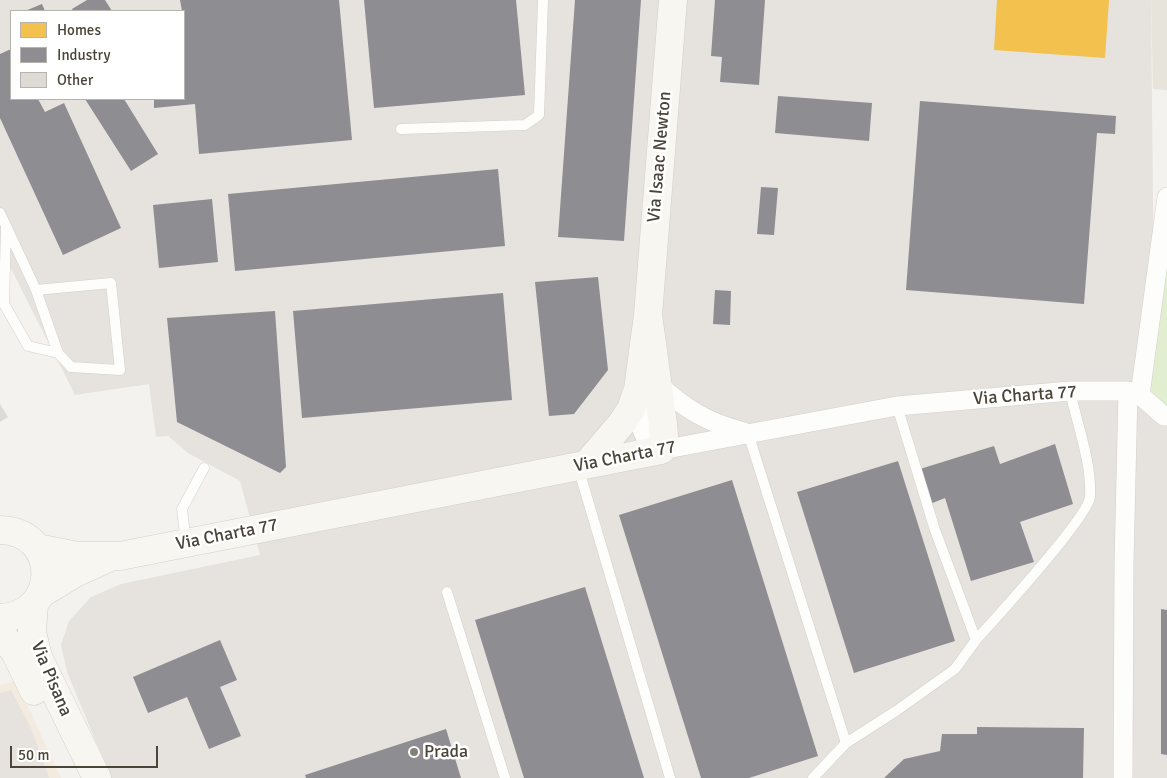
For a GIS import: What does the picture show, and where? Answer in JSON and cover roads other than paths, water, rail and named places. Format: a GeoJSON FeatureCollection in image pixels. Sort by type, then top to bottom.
{"type":"FeatureCollection","features":[{"type":"Feature","properties":{"kind":"street","name":"Via Isaac Newton"},"geometry":{"type":"LineString","coordinates":[[661,450],[664,429],[648,387],[648,315],[673,0]]}},
{"type":"Feature","properties":{"kind":"street"},"geometry":{"type":"LineString","coordinates":[[1123,778],[1124,572],[1134,393],[1167,197]]}},
{"type":"Feature","properties":{"kind":"street","name":"Via Isaac Newton"},"geometry":{"type":"LineString","coordinates":[[582,465],[622,423],[648,387]]}},
{"type":"Feature","properties":{"kind":"street"},"geometry":{"type":"LineString","coordinates":[[648,387],[721,426],[748,433]]}},
{"type":"Feature","properties":{"kind":"street","name":"Via Charta 77"},"geometry":{"type":"LineString","coordinates":[[37,548],[78,556],[113,556],[897,406],[1070,392],[1134,393]]}},
{"type":"Feature","properties":{"kind":"street"},"geometry":{"type":"LineString","coordinates":[[1134,393],[1164,416],[1167,416]]}},
{"type":"Feature","properties":{"kind":"street"},"geometry":{"type":"LineString","coordinates":[[0,530],[20,533],[32,541],[37,548]]}},
{"type":"Feature","properties":{"kind":"street","name":"Via Pisana"},"geometry":{"type":"LineString","coordinates":[[37,548],[45,564],[46,579],[38,599],[32,632],[38,657],[97,778]]}},
{"type":"Feature","properties":{"kind":"street","name":"Via Charta 77"},"geometry":{"type":"LineString","coordinates":[[38,599],[75,573],[113,556]]}},
{"type":"Feature","properties":{"kind":"street"},"geometry":{"type":"LineString","coordinates":[[0,618],[21,614],[38,599]]}},
{"type":"Feature","properties":{"kind":"street","name":"Via Pisana"},"geometry":{"type":"LineString","coordinates":[[0,632],[18,658],[77,778]]}},
{"type":"Feature","properties":{"kind":"lane"},"geometry":{"type":"LineString","coordinates":[[401,129],[525,124],[539,115],[543,0]]}},
{"type":"Feature","properties":{"kind":"lane"},"geometry":{"type":"LineString","coordinates":[[0,213],[36,290],[58,353],[71,367],[120,370],[111,284],[36,290]]}},
{"type":"Feature","properties":{"kind":"lane"},"geometry":{"type":"LineString","coordinates":[[6,226],[2,300],[28,346],[58,353]]}},
{"type":"Feature","properties":{"kind":"lane"},"geometry":{"type":"LineString","coordinates":[[813,778],[846,744],[896,712],[955,669],[976,640],[1077,521],[1090,499],[1088,466],[1070,392]]}},
{"type":"Feature","properties":{"kind":"lane"},"geometry":{"type":"LineString","coordinates":[[897,406],[934,530],[976,640]]}},
{"type":"Feature","properties":{"kind":"lane"},"geometry":{"type":"LineString","coordinates":[[748,433],[846,744]]}},
{"type":"Feature","properties":{"kind":"lane"},"geometry":{"type":"LineString","coordinates":[[582,465],[670,778]]}},
{"type":"Feature","properties":{"kind":"lane"},"geometry":{"type":"LineString","coordinates":[[186,543],[182,509],[204,468]]}},
{"type":"Feature","properties":{"kind":"lane"},"geometry":{"type":"LineString","coordinates":[[447,592],[505,778]]}},
{"type":"Feature","properties":{"kind":"place","name":"Prada"},"geometry":{"type":"Point","coordinates":[414,752]}}]}
